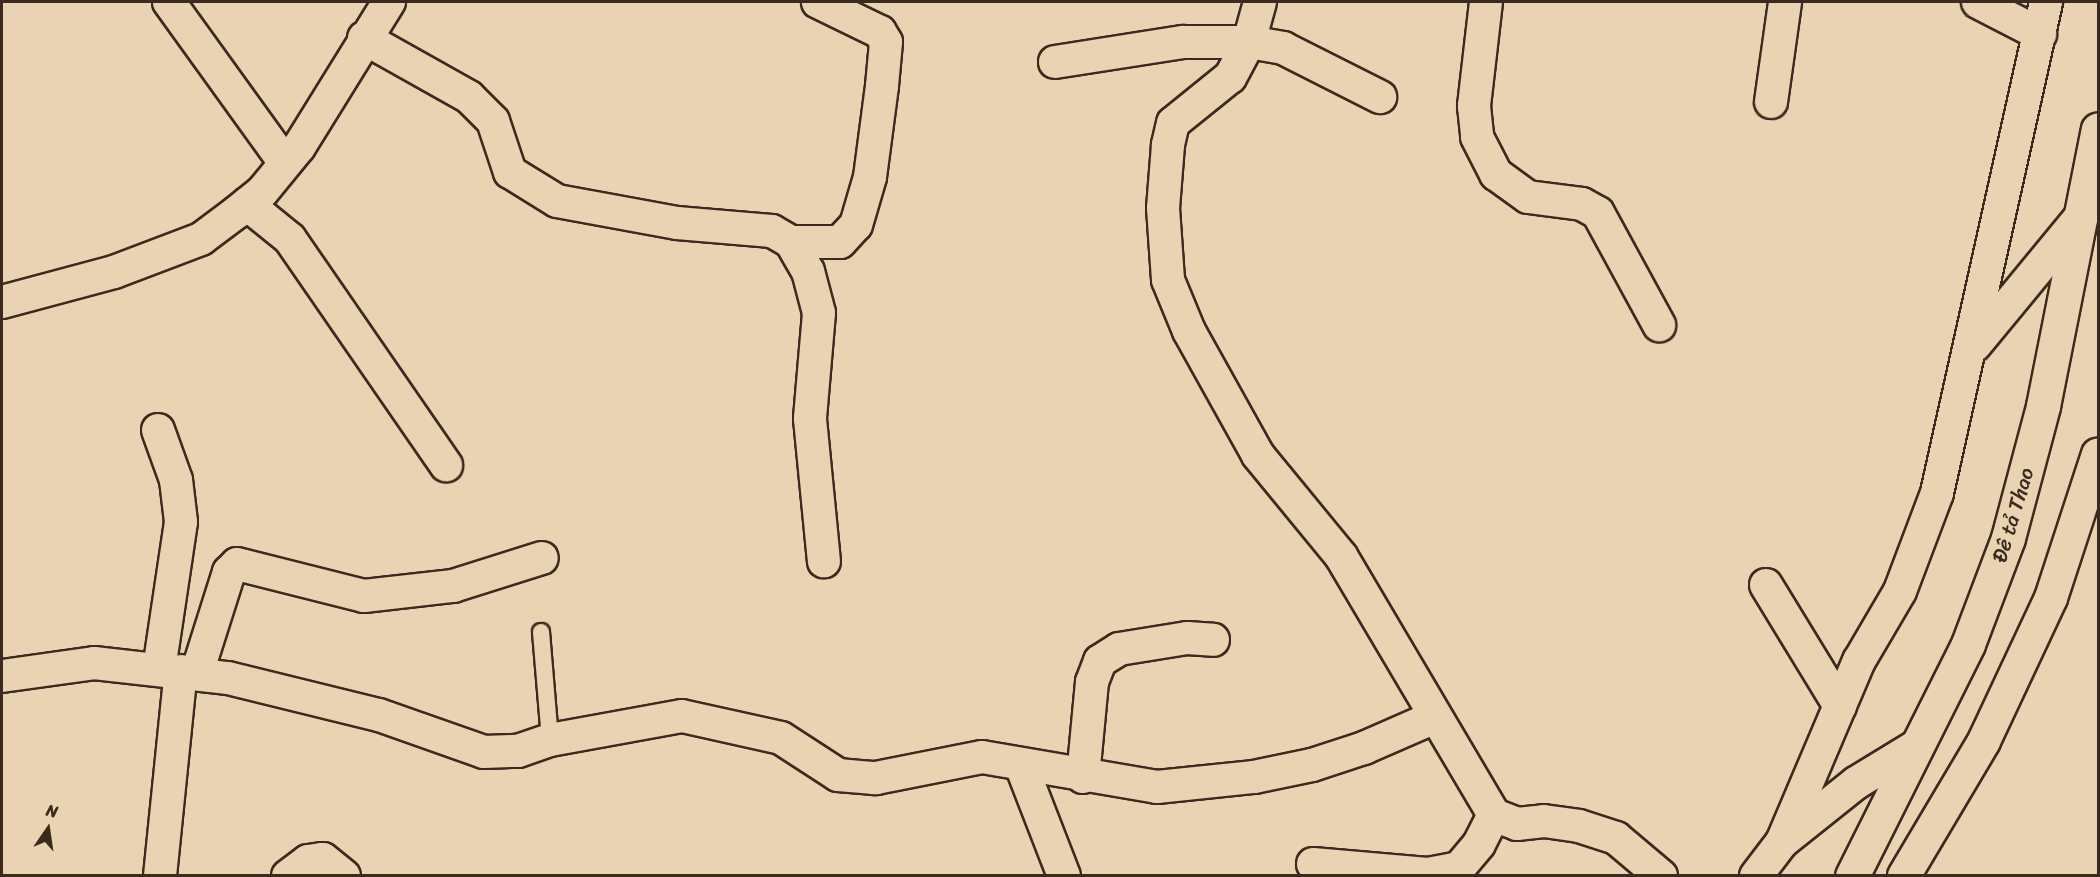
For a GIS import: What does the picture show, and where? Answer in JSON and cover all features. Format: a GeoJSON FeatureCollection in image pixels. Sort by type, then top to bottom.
{"type":"FeatureCollection","features":[{"type":"Feature","properties":{"kind":"main road","name":"Đê tả Thao"},"geometry":{"type":"LineString","coordinates":[[1852,876],[1968,644],[2008,538],[2041,416],[2083,214],[2098,129]]}},
{"type":"Feature","properties":{"kind":"street"},"geometry":{"type":"LineString","coordinates":[[169,2],[285,163]]}},
{"type":"Feature","properties":{"kind":"street"},"geometry":{"type":"LineString","coordinates":[[2,302],[114,272],[201,238],[247,204],[285,163],[388,2]]}},
{"type":"Feature","properties":{"kind":"street"},"geometry":{"type":"LineString","coordinates":[[791,242],[840,242],[856,225],[870,177],[882,86],[886,42],[880,32],[818,2]]}},
{"type":"Feature","properties":{"kind":"street"},"geometry":{"type":"LineString","coordinates":[[1260,2],[1250,42],[1230,77],[1173,123],[1163,208],[1168,280],[1189,331],[1258,455],[1341,556],[1494,815],[1517,824],[1544,821],[1579,826],[1616,838],[1661,876]]}},
{"type":"Feature","properties":{"kind":"street"},"geometry":{"type":"LineString","coordinates":[[1486,2],[1474,106],[1478,137],[1496,174],[1528,197],[1582,204],[1598,213],[1659,325]]}},
{"type":"Feature","properties":{"kind":"street"},"geometry":{"type":"LineString","coordinates":[[1772,102],[1785,2]]}},
{"type":"Feature","properties":{"kind":"street"},"geometry":{"type":"LineString","coordinates":[[1978,2],[2040,33]]}},
{"type":"Feature","properties":{"kind":"street"},"geometry":{"type":"LineString","coordinates":[[1782,842],[1859,661],[1900,591],[1937,493],[1971,351],[1998,207],[2046,2]]}},
{"type":"Feature","properties":{"kind":"street"},"geometry":{"type":"LineString","coordinates":[[364,38],[469,97],[493,122],[510,172],[557,201],[677,224],[772,231],[791,242],[808,271],[819,313],[810,419],[824,561]]}},
{"type":"Feature","properties":{"kind":"street"},"geometry":{"type":"LineString","coordinates":[[1055,62],[1183,42],[1250,42],[1283,48],[1380,97]]}},
{"type":"Feature","properties":{"kind":"street"},"geometry":{"type":"LineString","coordinates":[[247,204],[290,239],[446,465]]}},
{"type":"Feature","properties":{"kind":"street"},"geometry":{"type":"LineString","coordinates":[[1971,351],[2083,214]]}},
{"type":"Feature","properties":{"kind":"street"},"geometry":{"type":"LineString","coordinates":[[158,430],[176,480],[181,522],[179,671],[160,876]]}},
{"type":"Feature","properties":{"kind":"street"},"geometry":{"type":"LineString","coordinates":[[1904,876],[1984,741],[2051,598],[2094,489],[2098,454]]}},
{"type":"Feature","properties":{"kind":"street"},"geometry":{"type":"LineString","coordinates":[[179,671],[229,572],[237,564],[364,596],[453,586],[542,558]]}},
{"type":"Feature","properties":{"kind":"street"},"geometry":{"type":"LineString","coordinates":[[1766,585],[1840,706]]}},
{"type":"Feature","properties":{"kind":"street"},"geometry":{"type":"LineString","coordinates":[[1083,777],[1092,682],[1100,661],[1119,649],[1186,638],[1213,640]]}},
{"type":"Feature","properties":{"kind":"street"},"geometry":{"type":"LineString","coordinates":[[2,676],[94,663],[179,671],[379,715],[484,752],[518,751],[550,740],[682,716],[781,738],[838,775],[876,778],[982,757],[1083,777],[1156,787],[1254,777],[1364,748],[1435,717]]}},
{"type":"Feature","properties":{"kind":"street"},"geometry":{"type":"LineString","coordinates":[[1756,876],[1782,842],[1856,783],[1918,745]]}},
{"type":"Feature","properties":{"kind":"street"},"geometry":{"type":"LineString","coordinates":[[1021,765],[1064,876]]}},
{"type":"Feature","properties":{"kind":"street"},"geometry":{"type":"LineString","coordinates":[[1313,864],[1428,874],[1459,868],[1479,844],[1494,815]]}},
{"type":"Feature","properties":{"kind":"street"},"geometry":{"type":"LineString","coordinates":[[288,876],[308,861],[323,858],[344,876]]}},
{"type":"Feature","properties":{"kind":"lane"},"geometry":{"type":"LineString","coordinates":[[541,632],[550,740]]}}]}
